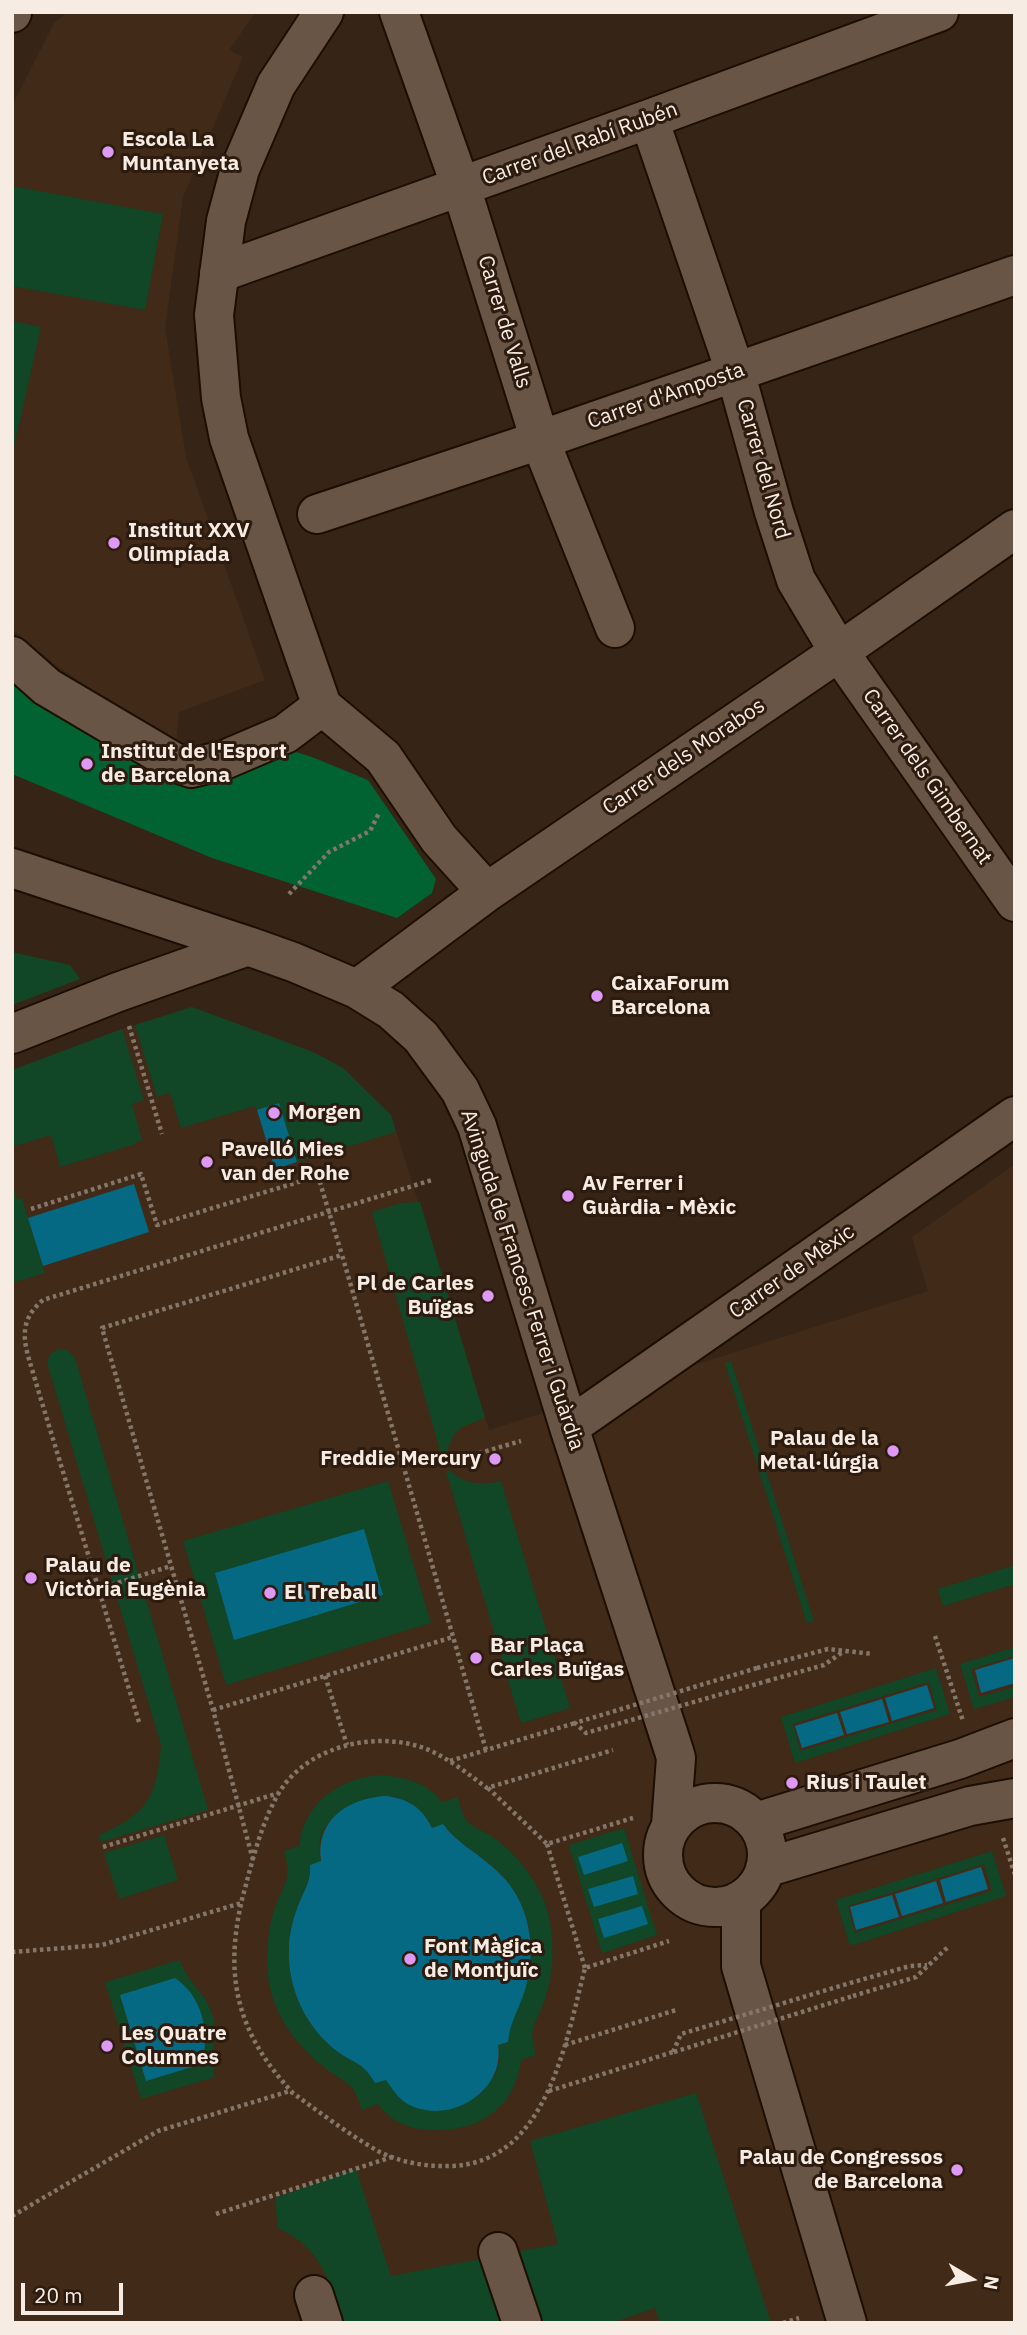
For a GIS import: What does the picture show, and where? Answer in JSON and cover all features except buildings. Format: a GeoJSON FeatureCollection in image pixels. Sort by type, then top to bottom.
{"type":"FeatureCollection","features":[{"type":"Feature","properties":{"kind":"street"},"geometry":{"type":"LineString","coordinates":[[324,12],[276,85],[240,169],[226,221],[214,315],[221,398],[229,438],[322,706],[383,757],[439,839],[487,892]]}},
{"type":"Feature","properties":{"kind":"street","name":"Carrer de Valls"},"geometry":{"type":"LineString","coordinates":[[399,12],[461,187],[540,440],[615,628]]}},
{"type":"Feature","properties":{"kind":"street","name":"Carrer del Rabí Rubén"},"geometry":{"type":"LineString","coordinates":[[219,273],[939,12]]}},
{"type":"Feature","properties":{"kind":"street","name":"Carrer del Nord"},"geometry":{"type":"LineString","coordinates":[[649,119],[736,371],[774,512],[796,580],[839,652]]}},
{"type":"Feature","properties":{"kind":"street","name":"Carrer d'Amposta"},"geometry":{"type":"LineString","coordinates":[[317,514],[540,440],[1015,275]]}},
{"type":"Feature","properties":{"kind":"street","name":"Carrer dels Morabos"},"geometry":{"type":"LineString","coordinates":[[357,989],[487,892],[1015,529]]}},
{"type":"Feature","properties":{"kind":"street","name":"Carrer dels Gimbernat"},"geometry":{"type":"LineString","coordinates":[[839,652],[1015,902]]}},
{"type":"Feature","properties":{"kind":"street"},"geometry":{"type":"LineString","coordinates":[[12,656],[47,687],[174,762],[191,768],[224,760],[285,734],[322,706]]}},
{"type":"Feature","properties":{"kind":"street","name":"Avinguda de Francesc Ferrer i Guàrdia"},"geometry":{"type":"LineString","coordinates":[[12,868],[293,962],[357,989],[391,1010],[421,1037],[460,1090],[481,1136],[569,1427],[676,1758],[713,1802]]}},
{"type":"Feature","properties":{"kind":"street"},"geometry":{"type":"LineString","coordinates":[[12,1034],[118,992],[248,946]]}},
{"type":"Feature","properties":{"kind":"street","name":"Carrer de Mèxic"},"geometry":{"type":"LineString","coordinates":[[569,1427],[1015,1116]]}},
{"type":"Feature","properties":{"kind":"street"},"geometry":{"type":"LineString","coordinates":[[756,1822],[960,1759],[1015,1738]]}},
{"type":"Feature","properties":{"kind":"street","name":"Avinguda de Francesc Ferrer i Guàrdia"},"geometry":{"type":"LineString","coordinates":[[671,1825],[676,1758]]}},
{"type":"Feature","properties":{"kind":"street"},"geometry":{"type":"LineString","coordinates":[[765,1868],[970,1806],[1015,1798]]}},
{"type":"Feature","properties":{"kind":"street"},"geometry":{"type":"LineString","coordinates":[[713,1802],[729,1804],[744,1811],[756,1822],[764,1836],[767,1852],[765,1868],[758,1884],[741,1900],[718,1907],[701,1906],[686,1899],[673,1887],[665,1873],[662,1856],[664,1840],[671,1825],[690,1809],[713,1802]]}},
{"type":"Feature","properties":{"kind":"street"},"geometry":{"type":"LineString","coordinates":[[741,1900],[741,1966],[847,2323]]}},
{"type":"Feature","properties":{"kind":"street"},"geometry":{"type":"LineString","coordinates":[[701,1906],[741,1966]]}},
{"type":"Feature","properties":{"kind":"street"},"geometry":{"type":"LineString","coordinates":[[498,2252],[522,2323]]}},
{"type":"Feature","properties":{"kind":"path"},"geometry":{"type":"LineString","coordinates":[[289,894],[329,852],[370,831],[383,806]]}},
{"type":"Feature","properties":{"kind":"path"},"geometry":{"type":"LineString","coordinates":[[131,1034],[162,1134]]}},
{"type":"Feature","properties":{"kind":"path"},"geometry":{"type":"LineString","coordinates":[[31,1209],[141,1174],[157,1225],[317,1176],[486,1749]]}},
{"type":"Feature","properties":{"kind":"path"},"geometry":{"type":"LineString","coordinates":[[139,1722],[26,1344],[24,1328],[31,1311],[43,1300],[432,1180]]}},
{"type":"Feature","properties":{"kind":"path"},"geometry":{"type":"LineString","coordinates":[[253,1860],[213,1710],[102,1328],[342,1255]]}},
{"type":"Feature","properties":{"kind":"path"},"geometry":{"type":"LineString","coordinates":[[445,1463],[521,1441]]}},
{"type":"Feature","properties":{"kind":"path"},"geometry":{"type":"LineString","coordinates":[[98,1589],[171,1566]]}},
{"type":"Feature","properties":{"kind":"path"},"geometry":{"type":"LineString","coordinates":[[935,1636],[964,1723]]}},
{"type":"Feature","properties":{"kind":"path"},"geometry":{"type":"LineString","coordinates":[[213,1710],[453,1637]]}},
{"type":"Feature","properties":{"kind":"path"},"geometry":{"type":"LineString","coordinates":[[450,1761],[828,1648],[873,1654]]}},
{"type":"Feature","properties":{"kind":"path"},"geometry":{"type":"LineString","coordinates":[[575,1723],[586,1733],[824,1665],[845,1651]]}},
{"type":"Feature","properties":{"kind":"path"},"geometry":{"type":"LineString","coordinates":[[325,1676],[347,1745]]}},
{"type":"Feature","properties":{"kind":"path"},"geometry":{"type":"LineString","coordinates":[[373,1741],[401,1741],[450,1761],[487,1788],[547,1844],[585,1968],[565,2045],[549,2091],[531,2123],[513,2144],[462,2166],[414,2164],[380,2152],[293,2093],[275,2073],[254,2041],[235,1990],[235,1932],[253,1860],[279,1793],[297,1772],[319,1755],[347,1745],[373,1741]]}},
{"type":"Feature","properties":{"kind":"path"},"geometry":{"type":"LineString","coordinates":[[487,1788],[613,1750]]}},
{"type":"Feature","properties":{"kind":"path"},"geometry":{"type":"LineString","coordinates":[[103,1847],[279,1793]]}},
{"type":"Feature","properties":{"kind":"path"},"geometry":{"type":"LineString","coordinates":[[547,1844],[633,1818]]}},
{"type":"Feature","properties":{"kind":"path"},"geometry":{"type":"LineString","coordinates":[[1003,1838],[1015,1875]]}},
{"type":"Feature","properties":{"kind":"path"},"geometry":{"type":"LineString","coordinates":[[12,1952],[102,1945],[241,1903]]}},
{"type":"Feature","properties":{"kind":"path"},"geometry":{"type":"LineString","coordinates":[[585,1968],[670,1941]]}},
{"type":"Feature","properties":{"kind":"path"},"geometry":{"type":"LineString","coordinates":[[549,2091],[916,1977],[948,1947]]}},
{"type":"Feature","properties":{"kind":"path"},"geometry":{"type":"LineString","coordinates":[[673,2052],[681,2034],[849,1983],[910,1966],[928,1965]]}},
{"type":"Feature","properties":{"kind":"path"},"geometry":{"type":"LineString","coordinates":[[565,2045],[676,2010]]}},
{"type":"Feature","properties":{"kind":"path"},"geometry":{"type":"LineString","coordinates":[[12,2216],[158,2131],[290,2091],[293,2093]]}},
{"type":"Feature","properties":{"kind":"path"},"geometry":{"type":"LineString","coordinates":[[216,2214],[393,2156]]}},
{"type":"Feature","properties":{"kind":"path"},"geometry":{"type":"LineString","coordinates":[[783,2323],[799,2318]]}},
{"type":"Feature","properties":{"kind":"shaded area"},"geometry":{"type":"Polygon","coordinates":[[[68,12],[256,12],[229,50],[243,57],[183,197],[165,328],[186,457],[265,680],[179,712],[176,747],[54,664],[12,629],[12,106],[54,23],[68,12]]]}},
{"type":"Feature","properties":{"kind":"shaded area"},"geometry":{"type":"Polygon","coordinates":[[[192,1007],[313,1052],[343,1068],[391,1115],[489,1430],[928,1291],[912,1237],[1015,1164],[1015,2323],[12,2323],[12,1070],[122,1029],[192,1007]]]}},
{"type":"Feature","properties":{"kind":"green space"},"geometry":{"type":"Polygon","coordinates":[[[12,186],[163,214],[145,310],[12,286],[12,186]]]}},
{"type":"Feature","properties":{"kind":"green space"},"geometry":{"type":"Polygon","coordinates":[[[12,321],[41,327],[12,456],[12,321]]]}},
{"type":"Feature","properties":{"kind":"green space"},"geometry":{"type":"Polygon","coordinates":[[[12,673],[155,773],[167,777],[283,748],[368,780],[436,879],[432,893],[397,918],[212,858],[12,774],[12,673]]]}},
{"type":"Feature","properties":{"kind":"green space"},"geometry":{"type":"Polygon","coordinates":[[[12,952],[70,965],[80,979],[12,1005],[12,952]]]}},
{"type":"Feature","properties":{"kind":"green space"},"geometry":{"type":"Polygon","coordinates":[[[192,1007],[313,1052],[343,1068],[391,1115],[396,1132],[297,1162],[279,1103],[257,1110],[255,1106],[181,1128],[170,1093],[157,1097],[135,1025],[192,1007]]]}},
{"type":"Feature","properties":{"kind":"green space"},"geometry":{"type":"Polygon","coordinates":[[[122,1029],[144,1100],[132,1104],[142,1140],[60,1167],[51,1135],[12,1147],[12,1070],[122,1029]]]}},
{"type":"Feature","properties":{"kind":"green space"},"geometry":{"type":"Polygon","coordinates":[[[12,1184],[17,1199],[22,1198],[45,1273],[12,1283],[12,1184]]]}},
{"type":"Feature","properties":{"kind":"green space"},"geometry":{"type":"Polygon","coordinates":[[[420,1202],[485,1418],[459,1430],[449,1445],[447,1454],[442,1457],[372,1212],[401,1203],[420,1202]]]}},
{"type":"Feature","properties":{"kind":"green space"},"geometry":{"type":"Polygon","coordinates":[[[58,1349],[67,1350],[75,1358],[208,1810],[101,1842],[99,1835],[128,1819],[146,1802],[156,1778],[161,1745],[48,1366],[50,1356],[58,1349]]]}},
{"type":"Feature","properties":{"kind":"green space"},"geometry":{"type":"Polygon","coordinates":[[[731,1361],[814,1621],[807,1623],[725,1363],[731,1361]]]}},
{"type":"Feature","properties":{"kind":"green space"},"geometry":{"type":"Polygon","coordinates":[[[450,1470],[461,1479],[473,1483],[501,1481],[570,1708],[522,1723],[520,1720],[446,1471],[450,1470]]]}},
{"type":"Feature","properties":{"kind":"green space"},"geometry":{"type":"Polygon","coordinates":[[[388,1481],[431,1623],[226,1685],[183,1541],[388,1481]]]}},
{"type":"Feature","properties":{"kind":"green space"},"geometry":{"type":"Polygon","coordinates":[[[1015,1565],[1015,1584],[943,1606],[938,1589],[1015,1565]]]}},
{"type":"Feature","properties":{"kind":"green space"},"geometry":{"type":"Polygon","coordinates":[[[1015,1647],[1015,1656],[971,1669],[979,1697],[1015,1687],[1015,1697],[974,1709],[960,1664],[1015,1647]]]}},
{"type":"Feature","properties":{"kind":"green space"},"geometry":{"type":"Polygon","coordinates":[[[936,1668],[950,1714],[795,1763],[781,1717],[936,1668]],[[929,1682],[793,1724],[800,1751],[937,1710],[929,1682]]]}},
{"type":"Feature","properties":{"kind":"green space"},"geometry":{"type":"Polygon","coordinates":[[[379,1775],[414,1781],[429,1789],[442,1802],[458,1797],[466,1820],[500,1842],[516,1857],[530,1874],[545,1903],[551,1927],[552,1964],[545,1999],[533,2031],[536,2055],[521,2060],[511,2092],[502,2105],[490,2115],[462,2127],[446,2130],[421,2129],[394,2119],[378,2104],[362,2110],[352,2088],[325,2068],[291,2034],[279,2014],[271,1991],[267,1961],[268,1940],[274,1911],[286,1882],[288,1870],[284,1851],[299,1846],[308,1817],[326,1796],[337,1788],[364,1777],[379,1775]],[[385,1796],[355,1809],[325,1827],[320,1842],[321,1862],[310,1865],[308,1884],[292,1924],[289,1963],[291,1978],[301,2006],[327,2042],[362,2067],[375,2082],[386,2079],[402,2100],[431,2110],[480,2095],[495,2075],[500,2060],[498,2045],[508,2042],[511,2023],[529,1969],[531,1943],[521,1905],[500,1874],[443,1825],[432,1828],[419,1809],[385,1796]]]}},
{"type":"Feature","properties":{"kind":"green space"},"geometry":{"type":"Polygon","coordinates":[[[624,1828],[657,1935],[602,1953],[569,1845],[624,1828]]]}},
{"type":"Feature","properties":{"kind":"green space"},"geometry":{"type":"Polygon","coordinates":[[[164,1835],[178,1880],[119,1899],[104,1853],[164,1835]]]}},
{"type":"Feature","properties":{"kind":"green space"},"geometry":{"type":"Polygon","coordinates":[[[992,1851],[1006,1896],[850,1946],[836,1900],[992,1851]],[[984,1864],[848,1906],[855,1933],[992,1891],[984,1864]]]}},
{"type":"Feature","properties":{"kind":"green space"},"geometry":{"type":"Polygon","coordinates":[[[180,1960],[213,2017],[215,2077],[141,2099],[105,1982],[180,1960]]]}},
{"type":"Feature","properties":{"kind":"green space"},"geometry":{"type":"Polygon","coordinates":[[[696,2093],[771,2323],[660,2323],[655,2308],[612,2323],[342,2323],[322,2267],[304,2245],[278,2228],[275,2198],[356,2169],[391,2276],[558,2244],[530,2141],[696,2093]]]}},
{"type":"Feature","properties":{"kind":"water"},"geometry":{"type":"Polygon","coordinates":[[[279,1103],[297,1162],[275,1169],[257,1110],[279,1103]]]}},
{"type":"Feature","properties":{"kind":"water"},"geometry":{"type":"Polygon","coordinates":[[[134,1184],[149,1232],[43,1266],[28,1218],[134,1184]]]}},
{"type":"Feature","properties":{"kind":"water"},"geometry":{"type":"Polygon","coordinates":[[[364,1529],[383,1595],[234,1640],[215,1573],[364,1529]]]}},
{"type":"Feature","properties":{"kind":"water"},"geometry":{"type":"Polygon","coordinates":[[[1015,1658],[1015,1683],[981,1693],[975,1670],[1015,1658]]]}},
{"type":"Feature","properties":{"kind":"water"},"geometry":{"type":"Polygon","coordinates":[[[927,1685],[934,1708],[892,1721],[885,1698],[927,1685]]]}},
{"type":"Feature","properties":{"kind":"water"},"geometry":{"type":"Polygon","coordinates":[[[882,1699],[889,1722],[847,1734],[840,1712],[882,1699]]]}},
{"type":"Feature","properties":{"kind":"water"},"geometry":{"type":"Polygon","coordinates":[[[837,1713],[844,1735],[802,1748],[795,1726],[837,1713]]]}},
{"type":"Feature","properties":{"kind":"water","name":"Font Màgica de Montjuïc"},"geometry":{"type":"Polygon","coordinates":[[[386,1796],[414,1805],[432,1828],[443,1824],[456,1838],[493,1867],[519,1899],[529,1929],[529,1975],[508,2042],[498,2045],[498,2063],[482,2092],[453,2109],[419,2109],[403,2101],[386,2080],[375,2083],[363,2067],[338,2052],[317,2031],[301,2006],[291,1978],[289,1948],[292,1924],[309,1879],[310,1865],[321,1861],[323,1834],[337,1814],[347,1807],[359,1801],[386,1796]]]}},
{"type":"Feature","properties":{"kind":"water"},"geometry":{"type":"Polygon","coordinates":[[[622,1843],[628,1861],[584,1875],[578,1857],[622,1843]]]}},
{"type":"Feature","properties":{"kind":"water"},"geometry":{"type":"Polygon","coordinates":[[[981,1867],[988,1889],[946,1902],[940,1880],[981,1867]]]}},
{"type":"Feature","properties":{"kind":"water"},"geometry":{"type":"Polygon","coordinates":[[[633,1876],[638,1894],[594,1907],[588,1889],[633,1876]]]}},
{"type":"Feature","properties":{"kind":"water"},"geometry":{"type":"Polygon","coordinates":[[[936,1881],[943,1903],[902,1916],[895,1894],[936,1881]]]}},
{"type":"Feature","properties":{"kind":"water"},"geometry":{"type":"Polygon","coordinates":[[[892,1895],[899,1917],[856,1930],[850,1907],[892,1895]]]}},
{"type":"Feature","properties":{"kind":"water"},"geometry":{"type":"Polygon","coordinates":[[[642,1906],[648,1924],[604,1938],[598,1919],[642,1906]]]}},
{"type":"Feature","properties":{"kind":"water"},"geometry":{"type":"Polygon","coordinates":[[[175,1978],[192,1995],[202,2016],[205,2040],[202,2064],[146,2081],[120,1995],[175,1978]]]}},
{"type":"Feature","properties":{"kind":"place","name":"Escola La Muntanyeta"},"geometry":{"type":"Point","coordinates":[108,152]}},
{"type":"Feature","properties":{"kind":"place","name":"Institut XXV Olimpíada"},"geometry":{"type":"Point","coordinates":[114,543]}},
{"type":"Feature","properties":{"kind":"place","name":"Institut de l'Esport de Barcelona"},"geometry":{"type":"Point","coordinates":[87,764]}},
{"type":"Feature","properties":{"kind":"place","name":"CaixaForum Barcelona"},"geometry":{"type":"Point","coordinates":[597,996]}},
{"type":"Feature","properties":{"kind":"place","name":"Morgen"},"geometry":{"type":"Point","coordinates":[274,1113]}},
{"type":"Feature","properties":{"kind":"place","name":"Pavelló Mies van der Rohe"},"geometry":{"type":"Point","coordinates":[207,1162]}},
{"type":"Feature","properties":{"kind":"place","name":"Av Ferrer i Guàrdia - Mèxic"},"geometry":{"type":"Point","coordinates":[568,1196]}},
{"type":"Feature","properties":{"kind":"place","name":"Pl de Carles Buïgas"},"geometry":{"type":"Point","coordinates":[488,1296]}},
{"type":"Feature","properties":{"kind":"place","name":"Palau de la Metal·lúrgia"},"geometry":{"type":"Point","coordinates":[893,1451]}},
{"type":"Feature","properties":{"kind":"place","name":"Freddie Mercury"},"geometry":{"type":"Point","coordinates":[495,1459]}},
{"type":"Feature","properties":{"kind":"place","name":"Palau de Victòria Eugènia"},"geometry":{"type":"Point","coordinates":[31,1578]}},
{"type":"Feature","properties":{"kind":"place","name":"El Treball"},"geometry":{"type":"Point","coordinates":[270,1593]}},
{"type":"Feature","properties":{"kind":"place","name":"Bar Plaça Carles Buïgas"},"geometry":{"type":"Point","coordinates":[476,1658]}},
{"type":"Feature","properties":{"kind":"place","name":"Rius i Taulet"},"geometry":{"type":"Point","coordinates":[792,1783]}},
{"type":"Feature","properties":{"kind":"place","name":"Font Màgica de Montjuïc"},"geometry":{"type":"Point","coordinates":[410,1959]}},
{"type":"Feature","properties":{"kind":"place","name":"Les Quatre Columnes"},"geometry":{"type":"Point","coordinates":[107,2046]}},
{"type":"Feature","properties":{"kind":"place","name":"Palau de Congressos de Barcelona"},"geometry":{"type":"Point","coordinates":[957,2170]}}]}
